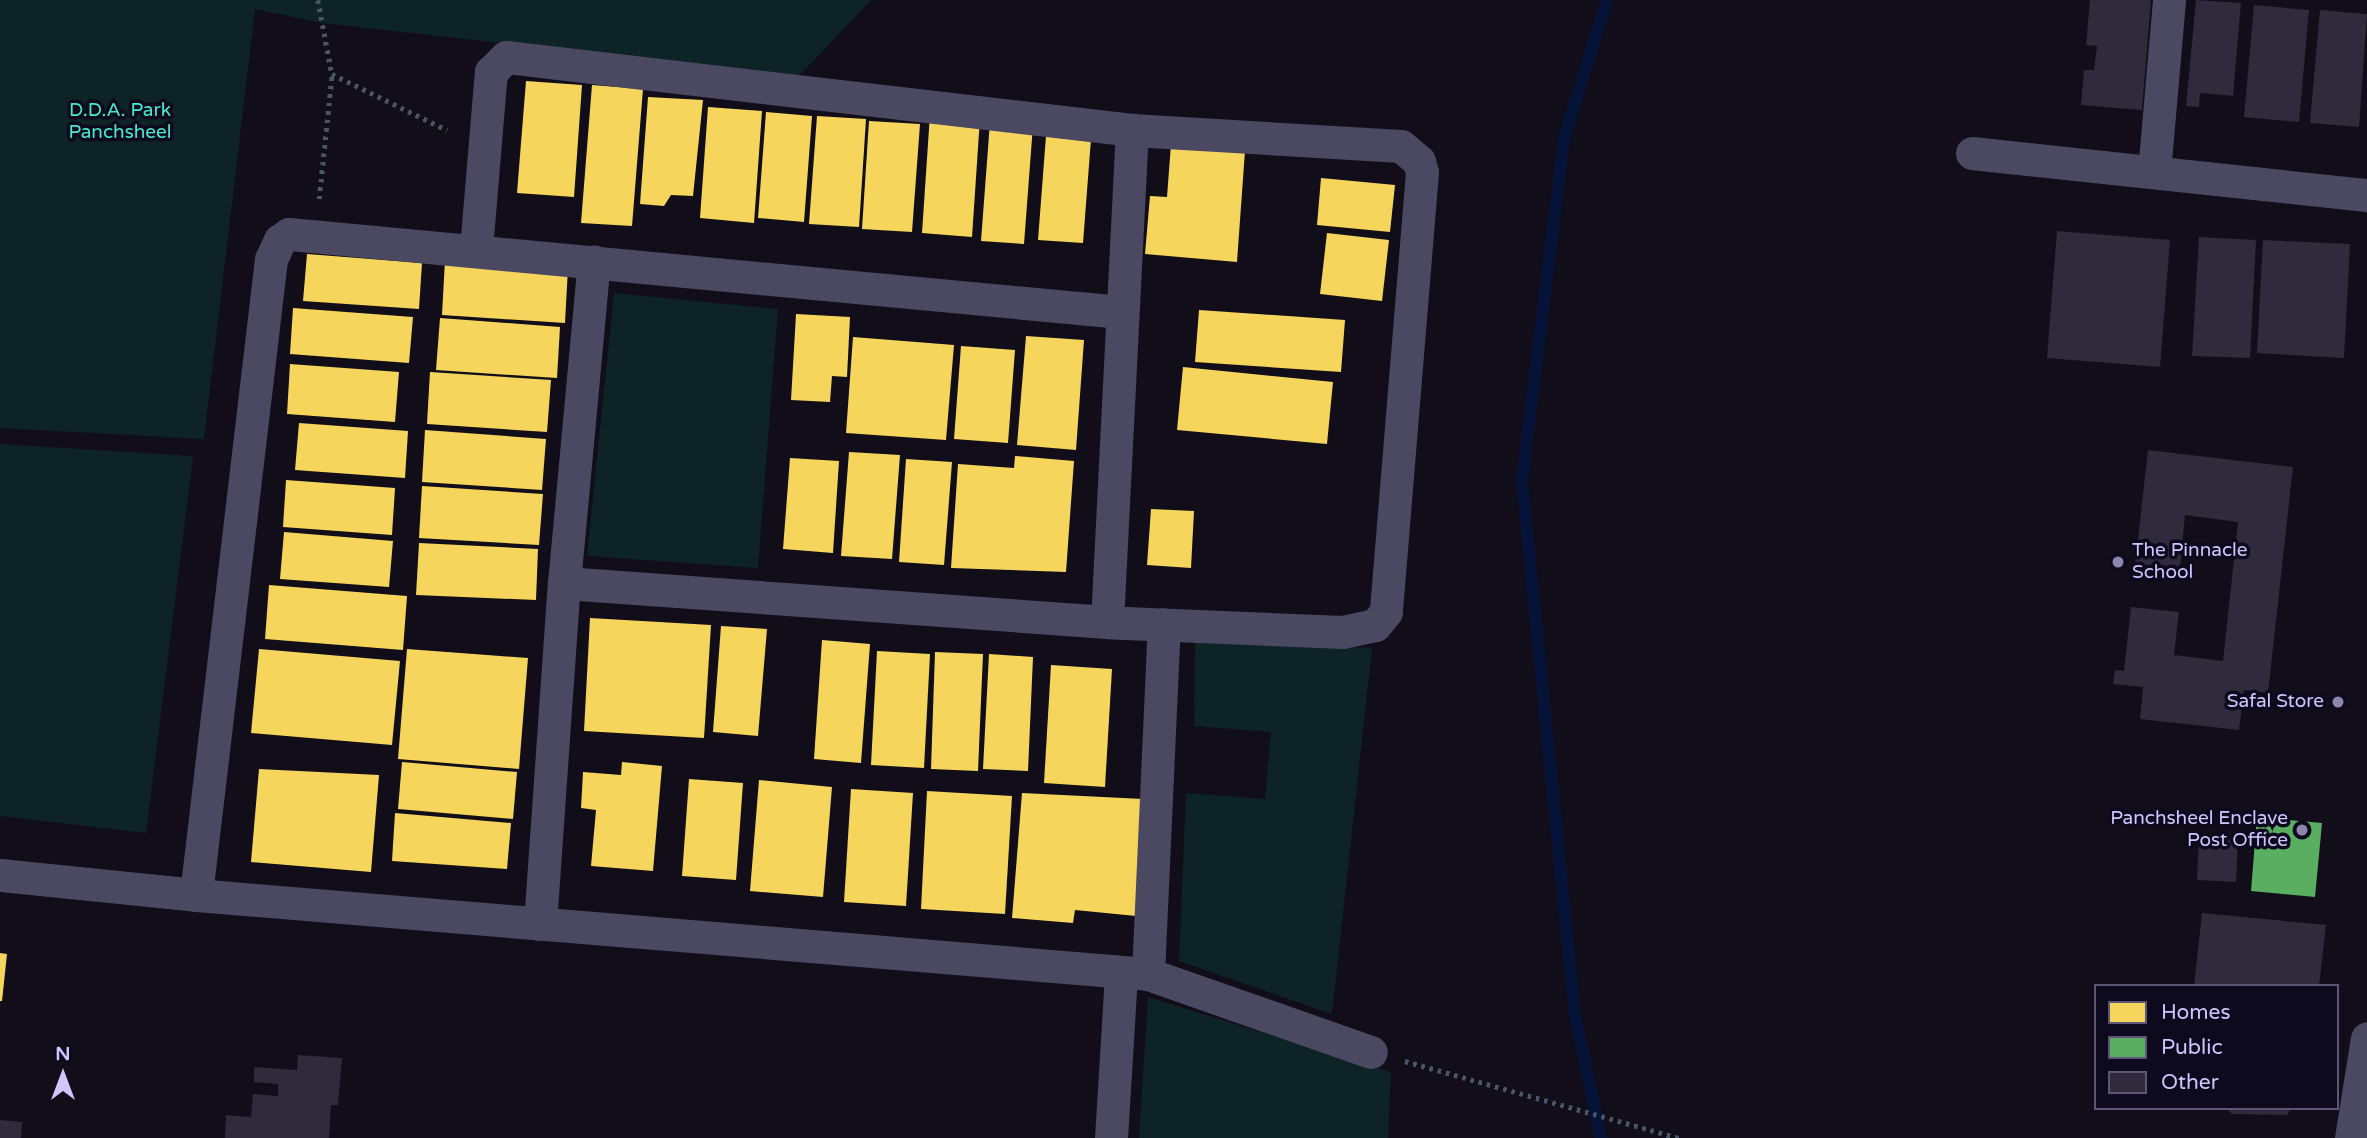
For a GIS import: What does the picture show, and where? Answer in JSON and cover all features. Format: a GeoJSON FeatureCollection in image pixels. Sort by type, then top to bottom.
{"type":"FeatureCollection","features":[{"type":"Feature","properties":{"kind":"street"},"geometry":{"type":"LineString","coordinates":[[2154,172],[2169,0]]}},
{"type":"Feature","properties":{"kind":"street"},"geometry":{"type":"LineString","coordinates":[[477,249],[491,72],[506,57],[1132,130],[1401,146],[1419,161],[1422,172],[1385,612],[1375,625],[1342,632],[1107,622],[564,583]]}},
{"type":"Feature","properties":{"kind":"street"},"geometry":{"type":"LineString","coordinates":[[1107,622],[1132,130]]}},
{"type":"Feature","properties":{"kind":"street"},"geometry":{"type":"LineString","coordinates":[[1972,153],[2367,195]]}},
{"type":"Feature","properties":{"kind":"street"},"geometry":{"type":"LineString","coordinates":[[196,895],[271,258],[280,240],[289,234],[314,233],[1121,312]]}},
{"type":"Feature","properties":{"kind":"street"},"geometry":{"type":"LineString","coordinates":[[540,924],[564,583],[594,261]]}},
{"type":"Feature","properties":{"kind":"street"},"geometry":{"type":"LineString","coordinates":[[1111,1138],[1134,974],[1164,624]]}},
{"type":"Feature","properties":{"kind":"street"},"geometry":{"type":"LineString","coordinates":[[0,875],[196,895],[1134,974],[1371,1052]]}},
{"type":"Feature","properties":{"kind":"street"},"geometry":{"type":"LineString","coordinates":[[2351,1138],[2367,1045]]}},
{"type":"Feature","properties":{"kind":"path"},"geometry":{"type":"LineString","coordinates":[[314,233],[332,74],[318,0]]}},
{"type":"Feature","properties":{"kind":"path"},"geometry":{"type":"LineString","coordinates":[[332,74],[486,148]]}},
{"type":"Feature","properties":{"kind":"path"},"geometry":{"type":"LineString","coordinates":[[1371,1052],[1679,1138]]}},
{"type":"Feature","properties":{"kind":"green space","name":"D.D.A. Park Panchsheel"},"geometry":{"type":"Polygon","coordinates":[[[0,0],[871,0],[799,76],[322,23],[255,9],[204,439],[0,428],[0,0]]]}},
{"type":"Feature","properties":{"kind":"green space"},"geometry":{"type":"Polygon","coordinates":[[[614,293],[778,309],[758,568],[587,556],[614,293]]]}},
{"type":"Feature","properties":{"kind":"green space"},"geometry":{"type":"Polygon","coordinates":[[[0,444],[193,456],[146,833],[0,816],[0,444]]]}},
{"type":"Feature","properties":{"kind":"green space"},"geometry":{"type":"Polygon","coordinates":[[[1195,638],[1372,648],[1332,1014],[1179,961],[1186,793],[1265,799],[1271,732],[1194,726],[1195,638]]]}},
{"type":"Feature","properties":{"kind":"green space"},"geometry":{"type":"Polygon","coordinates":[[[1148,997],[1391,1072],[1388,1138],[1139,1138],[1148,997]]]}},
{"type":"Feature","properties":{"kind":"building: Homes"},"geometry":{"type":"Polygon","coordinates":[[[526,81],[582,85],[574,197],[517,193],[526,81]]]}},
{"type":"Feature","properties":{"kind":"building: Homes"},"geometry":{"type":"Polygon","coordinates":[[[592,85],[643,89],[632,226],[581,223],[592,85]]]}},
{"type":"Feature","properties":{"kind":"building: Homes"},"geometry":{"type":"Polygon","coordinates":[[[648,97],[703,100],[693,196],[671,195],[664,206],[640,204],[648,97]]]}},
{"type":"Feature","properties":{"kind":"building: Homes"},"geometry":{"type":"Polygon","coordinates":[[[708,107],[762,111],[754,223],[700,218],[708,107]]]}},
{"type":"Feature","properties":{"kind":"building: Homes"},"geometry":{"type":"Polygon","coordinates":[[[766,112],[812,116],[804,222],[758,218],[766,112]]]}},
{"type":"Feature","properties":{"kind":"building: Homes"},"geometry":{"type":"Polygon","coordinates":[[[930,114],[980,118],[972,237],[922,233],[930,114]]]}},
{"type":"Feature","properties":{"kind":"building: Homes"},"geometry":{"type":"Polygon","coordinates":[[[817,116],[866,119],[859,227],[809,224],[817,116]]]}},
{"type":"Feature","properties":{"kind":"building: Homes"},"geometry":{"type":"Polygon","coordinates":[[[869,121],[920,124],[912,232],[862,229],[869,121]]]}},
{"type":"Feature","properties":{"kind":"building: Homes"},"geometry":{"type":"Polygon","coordinates":[[[990,122],[1033,125],[1024,244],[981,241],[990,122]]]}},
{"type":"Feature","properties":{"kind":"building: Homes"},"geometry":{"type":"Polygon","coordinates":[[[1046,136],[1091,139],[1083,243],[1038,240],[1046,136]]]}},
{"type":"Feature","properties":{"kind":"building: Homes"},"geometry":{"type":"Polygon","coordinates":[[[1171,144],[1245,151],[1237,262],[1145,254],[1150,196],[1167,197],[1171,144]]]}},
{"type":"Feature","properties":{"kind":"building: Homes"},"geometry":{"type":"Polygon","coordinates":[[[1321,178],[1395,185],[1390,232],[1317,225],[1321,178]]]}},
{"type":"Feature","properties":{"kind":"building: Homes"},"geometry":{"type":"Polygon","coordinates":[[[1327,233],[1389,240],[1382,301],[1320,294],[1327,233]]]}},
{"type":"Feature","properties":{"kind":"building: Homes"},"geometry":{"type":"Polygon","coordinates":[[[307,254],[422,263],[419,309],[303,301],[307,254]]]}},
{"type":"Feature","properties":{"kind":"building: Homes"},"geometry":{"type":"Polygon","coordinates":[[[445,260],[568,268],[565,323],[442,315],[445,260]]]}},
{"type":"Feature","properties":{"kind":"building: Homes"},"geometry":{"type":"Polygon","coordinates":[[[293,308],[413,317],[409,363],[290,354],[293,308]]]}},
{"type":"Feature","properties":{"kind":"building: Homes"},"geometry":{"type":"Polygon","coordinates":[[[1199,310],[1345,320],[1341,372],[1195,362],[1199,310]]]}},
{"type":"Feature","properties":{"kind":"building: Homes"},"geometry":{"type":"Polygon","coordinates":[[[796,314],[850,317],[847,377],[832,376],[830,402],[791,400],[796,314]]]}},
{"type":"Feature","properties":{"kind":"building: Homes"},"geometry":{"type":"Polygon","coordinates":[[[440,318],[560,327],[557,378],[436,370],[440,318]]]}},
{"type":"Feature","properties":{"kind":"building: Homes"},"geometry":{"type":"Polygon","coordinates":[[[1026,336],[1084,340],[1076,450],[1017,445],[1026,336]]]}},
{"type":"Feature","properties":{"kind":"building: Homes"},"geometry":{"type":"Polygon","coordinates":[[[853,337],[954,345],[946,440],[846,433],[853,337]]]}},
{"type":"Feature","properties":{"kind":"building: Homes"},"geometry":{"type":"Polygon","coordinates":[[[961,346],[1015,350],[1008,443],[954,439],[961,346]]]}},
{"type":"Feature","properties":{"kind":"building: Homes"},"geometry":{"type":"Polygon","coordinates":[[[290,364],[399,372],[395,422],[287,414],[290,364]]]}},
{"type":"Feature","properties":{"kind":"building: Homes"},"geometry":{"type":"Polygon","coordinates":[[[1183,367],[1333,382],[1327,444],[1177,430],[1183,367]]]}},
{"type":"Feature","properties":{"kind":"building: Homes"},"geometry":{"type":"Polygon","coordinates":[[[430,372],[551,380],[547,432],[427,424],[430,372]]]}},
{"type":"Feature","properties":{"kind":"building: Homes"},"geometry":{"type":"Polygon","coordinates":[[[299,423],[408,431],[405,478],[295,470],[299,423]]]}},
{"type":"Feature","properties":{"kind":"building: Homes"},"geometry":{"type":"Polygon","coordinates":[[[425,430],[546,439],[542,490],[422,482],[425,430]]]}},
{"type":"Feature","properties":{"kind":"building: Homes"},"geometry":{"type":"Polygon","coordinates":[[[849,452],[900,455],[892,559],[841,556],[849,452]]]}},
{"type":"Feature","properties":{"kind":"building: Homes"},"geometry":{"type":"Polygon","coordinates":[[[1015,456],[1074,461],[1066,572],[951,568],[958,464],[1014,468],[1015,456]]]}},
{"type":"Feature","properties":{"kind":"building: Homes"},"geometry":{"type":"Polygon","coordinates":[[[790,458],[839,461],[833,553],[783,549],[790,458]]]}},
{"type":"Feature","properties":{"kind":"building: Homes"},"geometry":{"type":"Polygon","coordinates":[[[906,459],[952,462],[944,565],[899,562],[906,459]]]}},
{"type":"Feature","properties":{"kind":"building: Homes"},"geometry":{"type":"Polygon","coordinates":[[[286,480],[395,488],[392,535],[283,527],[286,480]]]}},
{"type":"Feature","properties":{"kind":"building: Homes"},"geometry":{"type":"Polygon","coordinates":[[[422,486],[543,494],[539,545],[419,538],[422,486]]]}},
{"type":"Feature","properties":{"kind":"building: Homes"},"geometry":{"type":"Polygon","coordinates":[[[1151,509],[1194,511],[1191,568],[1147,565],[1151,509]]]}},
{"type":"Feature","properties":{"kind":"building: Homes"},"geometry":{"type":"Polygon","coordinates":[[[284,532],[393,541],[389,587],[280,579],[284,532]]]}},
{"type":"Feature","properties":{"kind":"building: Homes"},"geometry":{"type":"Polygon","coordinates":[[[419,543],[538,549],[536,600],[416,595],[419,543]]]}},
{"type":"Feature","properties":{"kind":"building: Homes"},"geometry":{"type":"Polygon","coordinates":[[[269,585],[407,596],[403,650],[265,639],[269,585]]]}},
{"type":"Feature","properties":{"kind":"building: Homes"},"geometry":{"type":"Polygon","coordinates":[[[590,618],[711,625],[704,738],[584,731],[590,618]]]}},
{"type":"Feature","properties":{"kind":"building: Homes"},"geometry":{"type":"Polygon","coordinates":[[[721,626],[767,629],[758,736],[713,732],[721,626]]]}},
{"type":"Feature","properties":{"kind":"building: Homes"},"geometry":{"type":"Polygon","coordinates":[[[822,640],[870,644],[861,763],[814,759],[822,640]]]}},
{"type":"Feature","properties":{"kind":"building: Homes"},"geometry":{"type":"Polygon","coordinates":[[[259,649],[400,661],[392,745],[251,733],[259,649]]]}},
{"type":"Feature","properties":{"kind":"building: Homes"},"geometry":{"type":"Polygon","coordinates":[[[407,649],[528,658],[519,769],[398,759],[407,649]]]}},
{"type":"Feature","properties":{"kind":"building: Homes"},"geometry":{"type":"Polygon","coordinates":[[[877,651],[930,654],[924,768],[871,765],[877,651]]]}},
{"type":"Feature","properties":{"kind":"building: Homes"},"geometry":{"type":"Polygon","coordinates":[[[935,652],[983,654],[978,771],[931,769],[935,652]]]}},
{"type":"Feature","properties":{"kind":"building: Homes"},"geometry":{"type":"Polygon","coordinates":[[[989,654],[1033,657],[1028,771],[983,769],[989,654]]]}},
{"type":"Feature","properties":{"kind":"building: Homes"},"geometry":{"type":"Polygon","coordinates":[[[1051,665],[1112,669],[1105,787],[1044,783],[1051,665]]]}},
{"type":"Feature","properties":{"kind":"building: Homes"},"geometry":{"type":"Polygon","coordinates":[[[402,762],[517,772],[513,819],[398,809],[402,762]]]}},
{"type":"Feature","properties":{"kind":"building: Homes"},"geometry":{"type":"Polygon","coordinates":[[[622,762],[662,766],[653,871],[591,866],[596,810],[581,808],[583,772],[621,775],[622,762]]]}},
{"type":"Feature","properties":{"kind":"building: Homes"},"geometry":{"type":"Polygon","coordinates":[[[259,769],[379,775],[371,872],[251,862],[259,769]]]}},
{"type":"Feature","properties":{"kind":"building: Homes"},"geometry":{"type":"Polygon","coordinates":[[[689,779],[743,783],[736,880],[682,876],[689,779]]]}},
{"type":"Feature","properties":{"kind":"building: Homes"},"geometry":{"type":"Polygon","coordinates":[[[759,780],[832,787],[823,897],[750,891],[759,780]]]}},
{"type":"Feature","properties":{"kind":"building: Homes"},"geometry":{"type":"Polygon","coordinates":[[[851,789],[913,793],[906,906],[844,902],[851,789]]]}},
{"type":"Feature","properties":{"kind":"building: Homes"},"geometry":{"type":"Polygon","coordinates":[[[927,791],[1012,796],[1005,914],[921,909],[927,791]]]}},
{"type":"Feature","properties":{"kind":"building: Homes"},"geometry":{"type":"Polygon","coordinates":[[[1022,793],[1143,799],[1136,916],[1075,910],[1073,923],[1012,918],[1022,793]]]}},
{"type":"Feature","properties":{"kind":"building: Homes"},"geometry":{"type":"Polygon","coordinates":[[[395,813],[511,823],[507,869],[392,861],[395,813]]]}},
{"type":"Feature","properties":{"kind":"building: Homes"},"geometry":{"type":"Polygon","coordinates":[[[0,953],[7,954],[2,1001],[0,1001],[0,953]]]}},
{"type":"Feature","properties":{"kind":"building: Public"},"geometry":{"type":"Polygon","coordinates":[[[2257,817],[2322,823],[2315,897],[2251,891],[2257,817]]]}},
{"type":"Feature","properties":{"kind":"building: Other"},"geometry":{"type":"Polygon","coordinates":[[[2090,0],[2151,0],[2142,110],[2081,105],[2084,70],[2094,70],[2097,46],[2086,45],[2090,0]]]}},
{"type":"Feature","properties":{"kind":"building: Other"},"geometry":{"type":"Polygon","coordinates":[[[2196,0],[2241,3],[2233,96],[2200,93],[2199,107],[2186,106],[2196,0]]]}},
{"type":"Feature","properties":{"kind":"building: Other"},"geometry":{"type":"Polygon","coordinates":[[[2254,5],[2309,10],[2299,122],[2244,117],[2254,5]]]}},
{"type":"Feature","properties":{"kind":"building: Other"},"geometry":{"type":"Polygon","coordinates":[[[2320,10],[2367,14],[2359,127],[2310,123],[2320,10]]]}},
{"type":"Feature","properties":{"kind":"building: Other"},"geometry":{"type":"Polygon","coordinates":[[[2057,231],[2170,240],[2160,367],[2047,358],[2057,231]]]}},
{"type":"Feature","properties":{"kind":"building: Other"},"geometry":{"type":"Polygon","coordinates":[[[2199,237],[2256,240],[2250,358],[2192,356],[2199,237]]]}},
{"type":"Feature","properties":{"kind":"building: Other"},"geometry":{"type":"Polygon","coordinates":[[[2263,240],[2350,244],[2344,358],[2257,353],[2263,240]]]}},
{"type":"Feature","properties":{"kind":"building: Other"},"geometry":{"type":"Polygon","coordinates":[[[2148,450],[2293,467],[2268,693],[2244,690],[2239,730],[2140,719],[2143,687],[2113,684],[2115,670],[2124,671],[2131,607],[2179,612],[2174,655],[2223,661],[2238,522],[2185,515],[2179,579],[2134,575],[2148,450]]]}},
{"type":"Feature","properties":{"kind":"building: Other"},"geometry":{"type":"Polygon","coordinates":[[[2199,837],[2238,838],[2236,882],[2197,880],[2199,837]]]}},
{"type":"Feature","properties":{"kind":"building: Other"},"geometry":{"type":"Polygon","coordinates":[[[2202,913],[2326,925],[2319,984],[2194,984],[2202,913]]]}},
{"type":"Feature","properties":{"kind":"building: Other"},"geometry":{"type":"Polygon","coordinates":[[[298,1055],[342,1058],[338,1105],[331,1105],[329,1138],[225,1138],[226,1115],[251,1117],[253,1094],[278,1096],[278,1084],[254,1082],[254,1067],[297,1070],[298,1055]]]}},
{"type":"Feature","properties":{"kind":"building: Other"},"geometry":{"type":"Polygon","coordinates":[[[2228,1110],[2290,1110],[2287,1115],[2232,1114],[2228,1110]]]}},
{"type":"Feature","properties":{"kind":"building: Other"},"geometry":{"type":"Polygon","coordinates":[[[0,1120],[22,1122],[21,1138],[0,1138],[0,1120]]]}},
{"type":"Feature","properties":{"kind":"waterway"},"geometry":{"type":"LineString","coordinates":[[1601,1138],[1575,1016],[1522,481],[1564,138],[1607,0]]}},
{"type":"Feature","properties":{"kind":"place","name":"The Pinnacle School"},"geometry":{"type":"Point","coordinates":[2118,562]}},
{"type":"Feature","properties":{"kind":"place","name":"Safal Store"},"geometry":{"type":"Point","coordinates":[2338,702]}},
{"type":"Feature","properties":{"kind":"place","name":"Panchsheel Enclave Post Office"},"geometry":{"type":"Point","coordinates":[2302,830]}}]}
